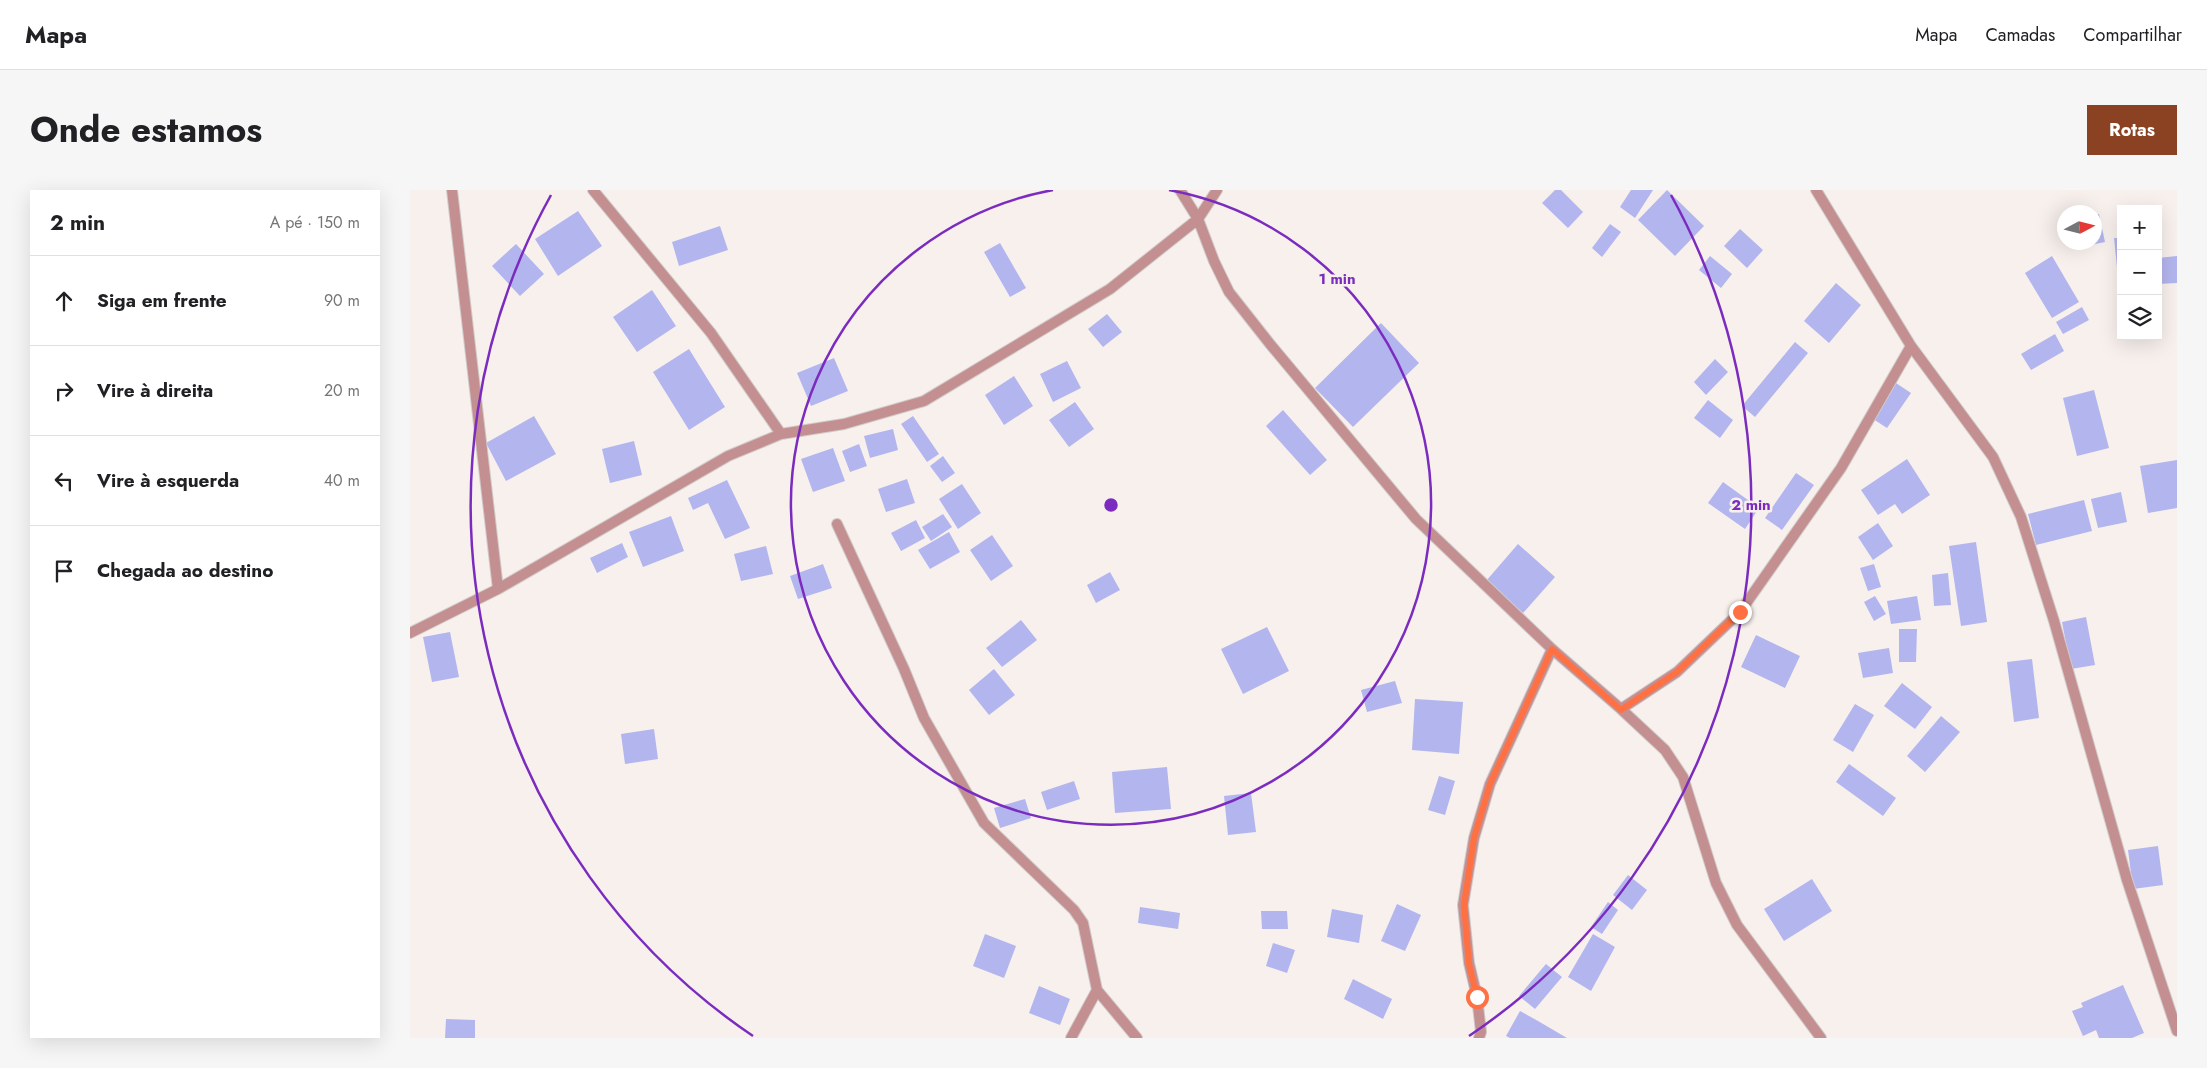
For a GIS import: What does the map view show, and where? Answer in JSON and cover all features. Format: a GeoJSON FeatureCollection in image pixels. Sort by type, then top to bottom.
{"type":"FeatureCollection","features":[{"type":"Feature","properties":{"kind":"street"},"geometry":{"type":"LineString","coordinates":[[452,190],[498,589]]}},
{"type":"Feature","properties":{"kind":"street"},"geometry":{"type":"LineString","coordinates":[[593,190],[711,333],[781,434]]}},
{"type":"Feature","properties":{"kind":"street"},"geometry":{"type":"LineString","coordinates":[[1180,190],[1198,219],[1214,261],[1229,292],[1276,352],[1416,519],[1552,649],[1665,750],[1683,778],[1716,883],[1737,924],[1821,1038]]}},
{"type":"Feature","properties":{"kind":"street"},"geometry":{"type":"LineString","coordinates":[[410,633],[498,589],[728,456],[781,434],[844,424],[924,401],[1110,289],[1198,219],[1217,190]]}},
{"type":"Feature","properties":{"kind":"street"},"geometry":{"type":"LineString","coordinates":[[1816,190],[1911,346],[1993,457],[2020,517],[2054,621],[2127,880],[2177,1031]]}},
{"type":"Feature","properties":{"kind":"street"},"geometry":{"type":"LineString","coordinates":[[1621,710],[1677,672],[1740,612],[1840,468],[1911,346]]}},
{"type":"Feature","properties":{"kind":"street"},"geometry":{"type":"LineString","coordinates":[[837,524],[904,669],[924,718],[984,823],[1074,910],[1083,923],[1097,990],[1137,1038]]}},
{"type":"Feature","properties":{"kind":"street"},"geometry":{"type":"LineString","coordinates":[[1479,1038],[1481,1032],[1477,997],[1469,964],[1464,905],[1474,838],[1490,784],[1552,649]]}},
{"type":"Feature","properties":{"kind":"street"},"geometry":{"type":"LineString","coordinates":[[1071,1038],[1097,990]]}},
{"type":"Feature","properties":{"kind":"building"},"geometry":{"type":"Polygon","coordinates":[[[1555,190],[1561,190],[1583,212],[1568,228],[1542,203],[1555,190]]]}},
{"type":"Feature","properties":{"kind":"building"},"geometry":{"type":"Polygon","coordinates":[[[1631,190],[1653,190],[1635,218],[1620,207],[1631,190]]]}},
{"type":"Feature","properties":{"kind":"building"},"geometry":{"type":"Polygon","coordinates":[[[1667,190],[1704,226],[1675,256],[1638,220],[1667,190]]]}},
{"type":"Feature","properties":{"kind":"building"},"geometry":{"type":"Polygon","coordinates":[[[578,211],[602,246],[558,276],[535,239],[578,211]]]}},
{"type":"Feature","properties":{"kind":"building"},"geometry":{"type":"Polygon","coordinates":[[[1610,224],[1621,232],[1602,257],[1592,248],[1610,224]]]}},
{"type":"Feature","properties":{"kind":"building"},"geometry":{"type":"Polygon","coordinates":[[[720,226],[728,250],[679,266],[672,242],[720,226]]]}},
{"type":"Feature","properties":{"kind":"building"},"geometry":{"type":"Polygon","coordinates":[[[2102,228],[2105,242],[2102,243],[2102,228]]]}},
{"type":"Feature","properties":{"kind":"building"},"geometry":{"type":"Polygon","coordinates":[[[1740,229],[1763,250],[1747,268],[1724,246],[1740,229]]]}},
{"type":"Feature","properties":{"kind":"building"},"geometry":{"type":"Polygon","coordinates":[[[2114,238],[2117,238],[2117,267],[2114,238]]]}},
{"type":"Feature","properties":{"kind":"building"},"geometry":{"type":"Polygon","coordinates":[[[1000,243],[1026,288],[1010,297],[984,252],[1000,243]]]}},
{"type":"Feature","properties":{"kind":"building"},"geometry":{"type":"Polygon","coordinates":[[[516,244],[544,274],[520,296],[492,266],[516,244]]]}},
{"type":"Feature","properties":{"kind":"building"},"geometry":{"type":"Polygon","coordinates":[[[1710,256],[1732,274],[1721,288],[1699,270],[1710,256]]]}},
{"type":"Feature","properties":{"kind":"building"},"geometry":{"type":"Polygon","coordinates":[[[2052,256],[2079,302],[2052,318],[2025,273],[2052,256]]]}},
{"type":"Feature","properties":{"kind":"building"},"geometry":{"type":"Polygon","coordinates":[[[2177,256],[2177,283],[2162,284],[2162,258],[2177,256]]]}},
{"type":"Feature","properties":{"kind":"building"},"geometry":{"type":"Polygon","coordinates":[[[1836,283],[1861,305],[1829,343],[1804,321],[1836,283]]]}},
{"type":"Feature","properties":{"kind":"building"},"geometry":{"type":"Polygon","coordinates":[[[652,290],[676,326],[637,352],[613,317],[652,290]]]}},
{"type":"Feature","properties":{"kind":"building"},"geometry":{"type":"Polygon","coordinates":[[[2082,307],[2089,320],[2063,334],[2056,322],[2082,307]]]}},
{"type":"Feature","properties":{"kind":"building"},"geometry":{"type":"Polygon","coordinates":[[[1107,314],[1122,332],[1103,347],[1088,329],[1107,314]]]}},
{"type":"Feature","properties":{"kind":"building"},"geometry":{"type":"Polygon","coordinates":[[[1381,323],[1419,363],[1353,427],[1315,388],[1381,323]]]}},
{"type":"Feature","properties":{"kind":"building"},"geometry":{"type":"Polygon","coordinates":[[[2055,334],[2064,351],[2031,370],[2021,354],[2055,334]]]}},
{"type":"Feature","properties":{"kind":"building"},"geometry":{"type":"Polygon","coordinates":[[[1795,342],[1808,353],[1755,417],[1742,406],[1795,342]]]}},
{"type":"Feature","properties":{"kind":"building"},"geometry":{"type":"Polygon","coordinates":[[[689,349],[725,407],[689,430],[653,372],[689,349]]]}},
{"type":"Feature","properties":{"kind":"building"},"geometry":{"type":"Polygon","coordinates":[[[834,358],[848,391],[811,406],[797,373],[834,358]]]}},
{"type":"Feature","properties":{"kind":"building"},"geometry":{"type":"Polygon","coordinates":[[[1715,359],[1728,372],[1706,395],[1694,382],[1715,359]]]}},
{"type":"Feature","properties":{"kind":"building"},"geometry":{"type":"Polygon","coordinates":[[[1067,361],[1081,388],[1053,402],[1040,374],[1067,361]]]}},
{"type":"Feature","properties":{"kind":"building"},"geometry":{"type":"Polygon","coordinates":[[[1014,376],[1033,406],[1004,425],[985,395],[1014,376]]]}},
{"type":"Feature","properties":{"kind":"building"},"geometry":{"type":"Polygon","coordinates":[[[1896,383],[1911,393],[1887,428],[1873,419],[1896,383]]]}},
{"type":"Feature","properties":{"kind":"building"},"geometry":{"type":"Polygon","coordinates":[[[2094,390],[2109,448],[2077,456],[2063,398],[2094,390]]]}},
{"type":"Feature","properties":{"kind":"building"},"geometry":{"type":"Polygon","coordinates":[[[1708,400],[1733,420],[1720,438],[1694,418],[1708,400]]]}},
{"type":"Feature","properties":{"kind":"building"},"geometry":{"type":"Polygon","coordinates":[[[1075,402],[1094,429],[1069,447],[1049,420],[1075,402]]]}},
{"type":"Feature","properties":{"kind":"building"},"geometry":{"type":"Polygon","coordinates":[[[1283,410],[1327,460],[1310,475],[1266,426],[1283,410]]]}},
{"type":"Feature","properties":{"kind":"building"},"geometry":{"type":"Polygon","coordinates":[[[534,416],[556,454],[506,481],[486,443],[534,416]]]}},
{"type":"Feature","properties":{"kind":"building"},"geometry":{"type":"Polygon","coordinates":[[[913,416],[939,454],[927,462],[901,424],[913,416]]]}},
{"type":"Feature","properties":{"kind":"building"},"geometry":{"type":"Polygon","coordinates":[[[893,429],[898,450],[870,458],[864,436],[893,429]]]}},
{"type":"Feature","properties":{"kind":"building"},"geometry":{"type":"Polygon","coordinates":[[[634,441],[642,475],[610,483],[602,449],[634,441]]]}},
{"type":"Feature","properties":{"kind":"building"},"geometry":{"type":"Polygon","coordinates":[[[859,444],[867,466],[850,472],[842,451],[859,444]]]}},
{"type":"Feature","properties":{"kind":"building"},"geometry":{"type":"Polygon","coordinates":[[[833,448],[845,481],[813,492],[801,459],[833,448]]]}},
{"type":"Feature","properties":{"kind":"building"},"geometry":{"type":"Polygon","coordinates":[[[943,456],[955,473],[942,482],[930,466],[943,456]]]}},
{"type":"Feature","properties":{"kind":"building"},"geometry":{"type":"Polygon","coordinates":[[[1907,459],[1930,495],[1902,514],[1895,504],[1878,515],[1861,490],[1907,459]]]}},
{"type":"Feature","properties":{"kind":"building"},"geometry":{"type":"Polygon","coordinates":[[[2177,460],[2177,508],[2148,513],[2140,466],[2177,460]]]}},
{"type":"Feature","properties":{"kind":"building"},"geometry":{"type":"Polygon","coordinates":[[[1796,473],[1814,485],[1782,530],[1765,518],[1796,473]]]}},
{"type":"Feature","properties":{"kind":"building"},"geometry":{"type":"Polygon","coordinates":[[[907,479],[915,503],[886,512],[878,489],[907,479]]]}},
{"type":"Feature","properties":{"kind":"building"},"geometry":{"type":"Polygon","coordinates":[[[727,480],[750,528],[725,539],[708,503],[693,510],[688,498],[727,480]]]}},
{"type":"Feature","properties":{"kind":"building"},"geometry":{"type":"Polygon","coordinates":[[[1723,482],[1759,508],[1745,529],[1708,503],[1723,482]]]}},
{"type":"Feature","properties":{"kind":"building"},"geometry":{"type":"Polygon","coordinates":[[[962,484],[981,513],[958,529],[939,499],[962,484]]]}},
{"type":"Feature","properties":{"kind":"building"},"geometry":{"type":"Polygon","coordinates":[[[2121,492],[2127,522],[2098,528],[2091,499],[2121,492]]]}},
{"type":"Feature","properties":{"kind":"building"},"geometry":{"type":"Polygon","coordinates":[[[2084,500],[2092,531],[2036,545],[2028,514],[2084,500]]]}},
{"type":"Feature","properties":{"kind":"building"},"geometry":{"type":"Polygon","coordinates":[[[943,514],[952,527],[931,541],[922,527],[943,514]]]}},
{"type":"Feature","properties":{"kind":"building"},"geometry":{"type":"Polygon","coordinates":[[[671,516],[684,551],[643,567],[629,532],[671,516]]]}},
{"type":"Feature","properties":{"kind":"building"},"geometry":{"type":"Polygon","coordinates":[[[916,520],[925,538],[901,551],[891,533],[916,520]]]}},
{"type":"Feature","properties":{"kind":"building"},"geometry":{"type":"Polygon","coordinates":[[[1878,523],[1893,546],[1873,560],[1858,537],[1878,523]]]}},
{"type":"Feature","properties":{"kind":"building"},"geometry":{"type":"Polygon","coordinates":[[[949,532],[960,552],[930,569],[918,550],[949,532]]]}},
{"type":"Feature","properties":{"kind":"building"},"geometry":{"type":"Polygon","coordinates":[[[992,535],[1013,566],[991,581],[970,550],[992,535]]]}},
{"type":"Feature","properties":{"kind":"building"},"geometry":{"type":"Polygon","coordinates":[[[1976,542],[1987,622],[1961,626],[1949,546],[1976,542]]]}},
{"type":"Feature","properties":{"kind":"building"},"geometry":{"type":"Polygon","coordinates":[[[622,543],[628,557],[597,573],[590,558],[622,543]]]}},
{"type":"Feature","properties":{"kind":"building"},"geometry":{"type":"Polygon","coordinates":[[[1518,544],[1555,577],[1523,613],[1486,581],[1518,544]]]}},
{"type":"Feature","properties":{"kind":"building"},"geometry":{"type":"Polygon","coordinates":[[[766,546],[773,574],[741,581],[734,554],[766,546]]]}},
{"type":"Feature","properties":{"kind":"building"},"geometry":{"type":"Polygon","coordinates":[[[823,564],[832,588],[798,599],[790,576],[823,564]]]}},
{"type":"Feature","properties":{"kind":"building"},"geometry":{"type":"Polygon","coordinates":[[[1874,564],[1881,587],[1868,591],[1860,568],[1874,564]]]}},
{"type":"Feature","properties":{"kind":"building"},"geometry":{"type":"Polygon","coordinates":[[[1110,572],[1120,590],[1096,603],[1087,585],[1110,572]]]}},
{"type":"Feature","properties":{"kind":"building"},"geometry":{"type":"Polygon","coordinates":[[[1948,573],[1951,605],[1934,606],[1932,575],[1948,573]]]}},
{"type":"Feature","properties":{"kind":"building"},"geometry":{"type":"Polygon","coordinates":[[[1875,596],[1886,614],[1874,621],[1864,602],[1875,596]]]}},
{"type":"Feature","properties":{"kind":"building"},"geometry":{"type":"Polygon","coordinates":[[[1917,596],[1921,620],[1891,624],[1887,601],[1917,596]]]}},
{"type":"Feature","properties":{"kind":"building"},"geometry":{"type":"Polygon","coordinates":[[[2086,617],[2095,665],[2071,669],[2062,622],[2086,617]]]}},
{"type":"Feature","properties":{"kind":"building"},"geometry":{"type":"Polygon","coordinates":[[[1021,620],[1037,640],[1002,667],[986,648],[1021,620]]]}},
{"type":"Feature","properties":{"kind":"building"},"geometry":{"type":"Polygon","coordinates":[[[1267,627],[1289,671],[1243,694],[1221,649],[1267,627]]]}},
{"type":"Feature","properties":{"kind":"building"},"geometry":{"type":"Polygon","coordinates":[[[1899,629],[1917,629],[1916,662],[1899,662],[1899,629]]]}},
{"type":"Feature","properties":{"kind":"building"},"geometry":{"type":"Polygon","coordinates":[[[450,632],[459,677],[432,682],[423,637],[450,632]]]}},
{"type":"Feature","properties":{"kind":"building"},"geometry":{"type":"Polygon","coordinates":[[[1756,635],[1800,656],[1785,688],[1741,667],[1756,635]]]}},
{"type":"Feature","properties":{"kind":"building"},"geometry":{"type":"Polygon","coordinates":[[[1889,648],[1893,673],[1863,678],[1858,653],[1889,648]]]}},
{"type":"Feature","properties":{"kind":"building"},"geometry":{"type":"Polygon","coordinates":[[[2032,659],[2039,718],[2014,722],[2007,662],[2032,659]]]}},
{"type":"Feature","properties":{"kind":"building"},"geometry":{"type":"Polygon","coordinates":[[[994,669],[1015,695],[989,715],[969,690],[994,669]]]}},
{"type":"Feature","properties":{"kind":"building"},"geometry":{"type":"Polygon","coordinates":[[[1395,681],[1402,703],[1367,712],[1361,690],[1395,681]]]}},
{"type":"Feature","properties":{"kind":"building"},"geometry":{"type":"Polygon","coordinates":[[[1902,683],[1932,707],[1915,729],[1884,706],[1902,683]]]}},
{"type":"Feature","properties":{"kind":"building"},"geometry":{"type":"Polygon","coordinates":[[[1415,699],[1463,702],[1459,754],[1412,750],[1415,699]]]}},
{"type":"Feature","properties":{"kind":"building"},"geometry":{"type":"Polygon","coordinates":[[[1855,704],[1874,715],[1853,752],[1833,740],[1855,704]]]}},
{"type":"Feature","properties":{"kind":"building"},"geometry":{"type":"Polygon","coordinates":[[[1941,716],[1960,732],[1925,772],[1907,756],[1941,716]]]}},
{"type":"Feature","properties":{"kind":"building"},"geometry":{"type":"Polygon","coordinates":[[[654,729],[658,759],[625,764],[621,734],[654,729]]]}},
{"type":"Feature","properties":{"kind":"building"},"geometry":{"type":"Polygon","coordinates":[[[1849,764],[1896,798],[1883,816],[1836,782],[1849,764]]]}},
{"type":"Feature","properties":{"kind":"building"},"geometry":{"type":"Polygon","coordinates":[[[1167,767],[1171,809],[1115,813],[1112,772],[1167,767]]]}},
{"type":"Feature","properties":{"kind":"building"},"geometry":{"type":"Polygon","coordinates":[[[1439,776],[1455,781],[1445,815],[1428,810],[1439,776]]]}},
{"type":"Feature","properties":{"kind":"building"},"geometry":{"type":"Polygon","coordinates":[[[1074,781],[1080,799],[1047,810],[1041,792],[1074,781]]]}},
{"type":"Feature","properties":{"kind":"building"},"geometry":{"type":"Polygon","coordinates":[[[1251,793],[1256,832],[1228,835],[1224,796],[1251,793]]]}},
{"type":"Feature","properties":{"kind":"building"},"geometry":{"type":"Polygon","coordinates":[[[1025,799],[1031,818],[1000,828],[994,808],[1025,799]]]}},
{"type":"Feature","properties":{"kind":"building"},"geometry":{"type":"Polygon","coordinates":[[[2158,846],[2163,885],[2133,889],[2128,850],[2158,846]]]}},
{"type":"Feature","properties":{"kind":"building"},"geometry":{"type":"Polygon","coordinates":[[[1628,875],[1647,890],[1632,910],[1613,895],[1628,875]]]}},
{"type":"Feature","properties":{"kind":"building"},"geometry":{"type":"Polygon","coordinates":[[[1812,879],[1832,911],[1784,941],[1764,909],[1812,879]]]}},
{"type":"Feature","properties":{"kind":"building"},"geometry":{"type":"Polygon","coordinates":[[[1608,902],[1618,910],[1602,934],[1591,927],[1608,902]]]}},
{"type":"Feature","properties":{"kind":"building"},"geometry":{"type":"Polygon","coordinates":[[[1397,904],[1421,915],[1405,951],[1381,941],[1397,904]]]}},
{"type":"Feature","properties":{"kind":"building"},"geometry":{"type":"Polygon","coordinates":[[[1140,907],[1180,913],[1178,929],[1138,923],[1140,907]]]}},
{"type":"Feature","properties":{"kind":"building"},"geometry":{"type":"Polygon","coordinates":[[[1332,909],[1363,915],[1359,943],[1327,937],[1332,909]]]}},
{"type":"Feature","properties":{"kind":"building"},"geometry":{"type":"Polygon","coordinates":[[[1261,911],[1287,911],[1288,929],[1262,929],[1261,911]]]}},
{"type":"Feature","properties":{"kind":"building"},"geometry":{"type":"Polygon","coordinates":[[[985,934],[1016,946],[1004,978],[973,966],[985,934]]]}},
{"type":"Feature","properties":{"kind":"building"},"geometry":{"type":"Polygon","coordinates":[[[1593,934],[1615,947],[1591,991],[1568,977],[1593,934]]]}},
{"type":"Feature","properties":{"kind":"building"},"geometry":{"type":"Polygon","coordinates":[[[1273,943],[1295,950],[1287,973],[1266,966],[1273,943]]]}},
{"type":"Feature","properties":{"kind":"building"},"geometry":{"type":"Polygon","coordinates":[[[1546,964],[1562,977],[1535,1009],[1519,996],[1546,964]]]}},
{"type":"Feature","properties":{"kind":"building"},"geometry":{"type":"Polygon","coordinates":[[[1353,979],[1392,999],[1383,1019],[1344,999],[1353,979]]]}},
{"type":"Feature","properties":{"kind":"building"},"geometry":{"type":"Polygon","coordinates":[[[2123,985],[2144,1033],[2132,1038],[2099,1038],[2096,1030],[2083,1036],[2072,1011],[2083,1007],[2081,1003],[2123,985]]]}},
{"type":"Feature","properties":{"kind":"building"},"geometry":{"type":"Polygon","coordinates":[[[1039,986],[1070,999],[1060,1025],[1029,1013],[1039,986]]]}},
{"type":"Feature","properties":{"kind":"building"},"geometry":{"type":"Polygon","coordinates":[[[1520,1011],[1567,1038],[1510,1038],[1506,1036],[1520,1011]]]}},
{"type":"Feature","properties":{"kind":"building"},"geometry":{"type":"Polygon","coordinates":[[[446,1019],[475,1020],[475,1038],[445,1038],[446,1019]]]}},
{"type":"Feature","properties":{"kind":"route"},"geometry":{"type":"LineString","coordinates":[[1477,997],[1469,964],[1464,905],[1474,838],[1490,784],[1552,649],[1621,710],[1677,672],[1740,612]]}}]}
